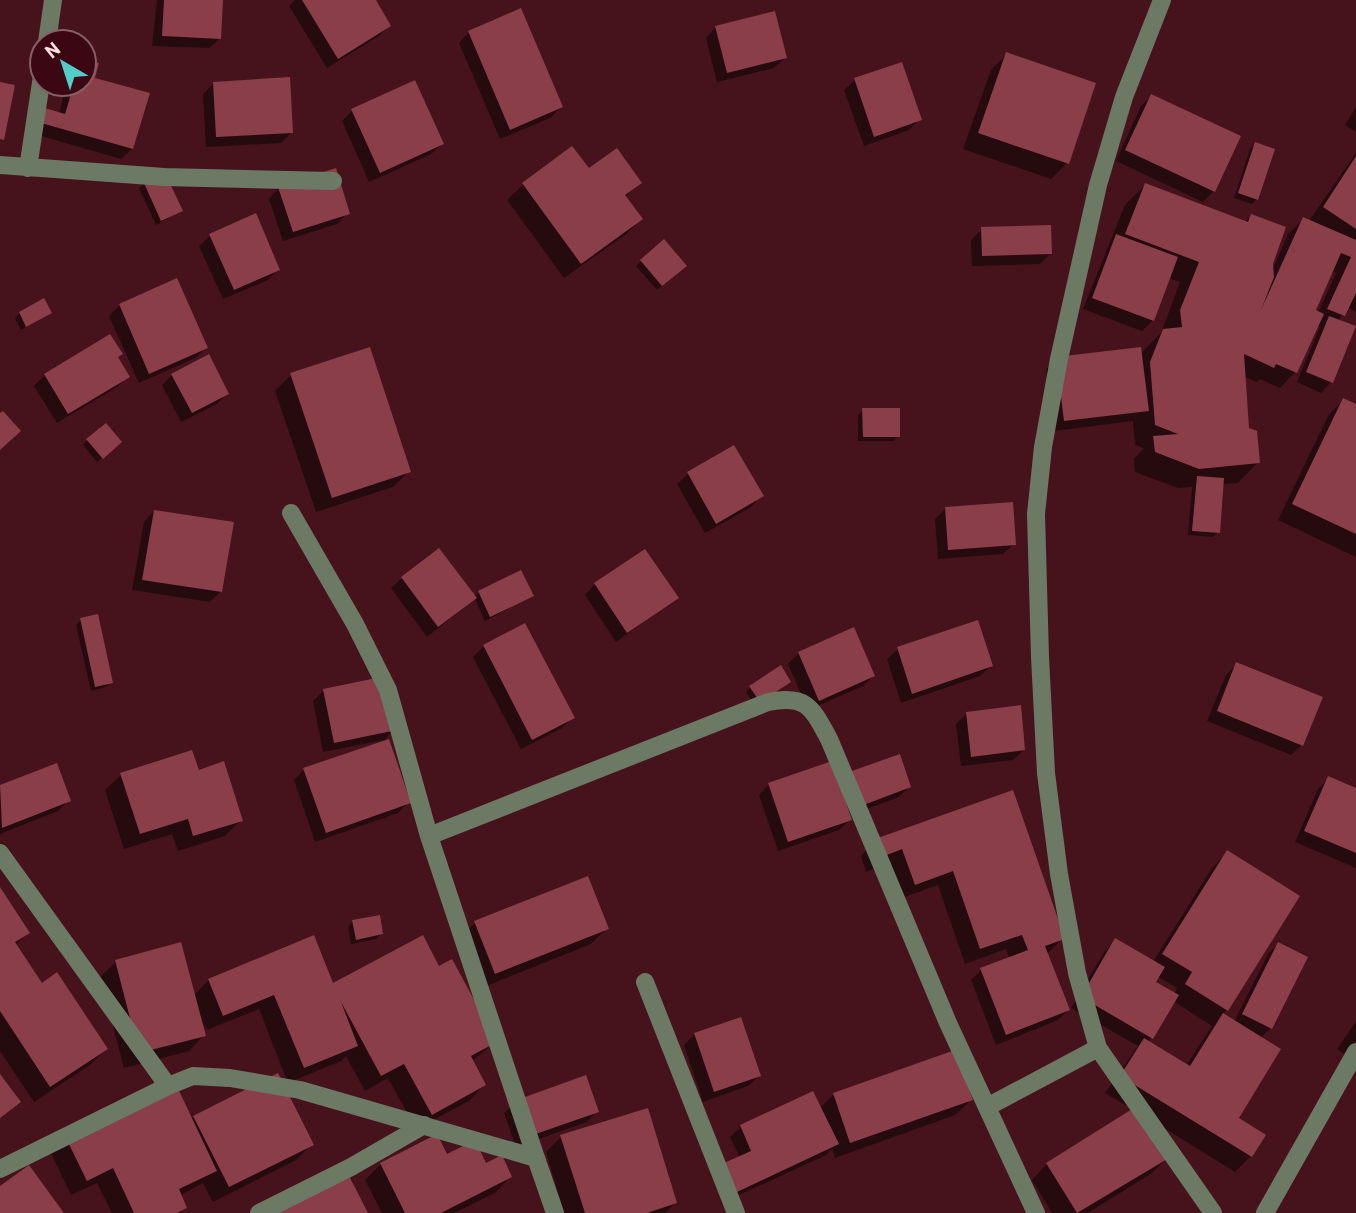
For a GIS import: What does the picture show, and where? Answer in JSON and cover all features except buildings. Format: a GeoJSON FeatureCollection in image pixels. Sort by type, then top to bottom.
{"type":"FeatureCollection","features":[{"type":"Feature","properties":{"kind":"street"},"geometry":{"type":"LineString","coordinates":[[49,28],[53,0]]}},
{"type":"Feature","properties":{"kind":"street"},"geometry":{"type":"LineString","coordinates":[[1162,0],[1124,97],[1098,185],[1054,384],[1043,447],[1036,514],[1046,772],[1059,874],[1077,973],[1098,1048],[1213,1213]]}},
{"type":"Feature","properties":{"kind":"street"},"geometry":{"type":"LineString","coordinates":[[28,168],[39,98]]}},
{"type":"Feature","properties":{"kind":"street"},"geometry":{"type":"LineString","coordinates":[[0,165],[163,177],[333,181]]}},
{"type":"Feature","properties":{"kind":"street"},"geometry":{"type":"LineString","coordinates":[[291,513],[383,679],[429,836],[555,1213]]}},
{"type":"Feature","properties":{"kind":"street"},"geometry":{"type":"LineString","coordinates":[[429,836],[768,702],[787,698],[801,700],[813,711],[829,739],[948,1023],[1036,1213]]}},
{"type":"Feature","properties":{"kind":"street"},"geometry":{"type":"LineString","coordinates":[[0,853],[168,1086]]}},
{"type":"Feature","properties":{"kind":"street"},"geometry":{"type":"LineString","coordinates":[[645,982],[736,1213]]}},
{"type":"Feature","properties":{"kind":"street"},"geometry":{"type":"LineString","coordinates":[[987,1107],[1098,1048]]}},
{"type":"Feature","properties":{"kind":"street"},"geometry":{"type":"LineString","coordinates":[[1265,1213],[1356,1052]]}},
{"type":"Feature","properties":{"kind":"street"},"geometry":{"type":"LineString","coordinates":[[0,1169],[193,1076],[230,1078],[300,1090],[536,1158]]}},
{"type":"Feature","properties":{"kind":"street"},"geometry":{"type":"LineString","coordinates":[[259,1213],[351,1167],[424,1125]]}}]}
